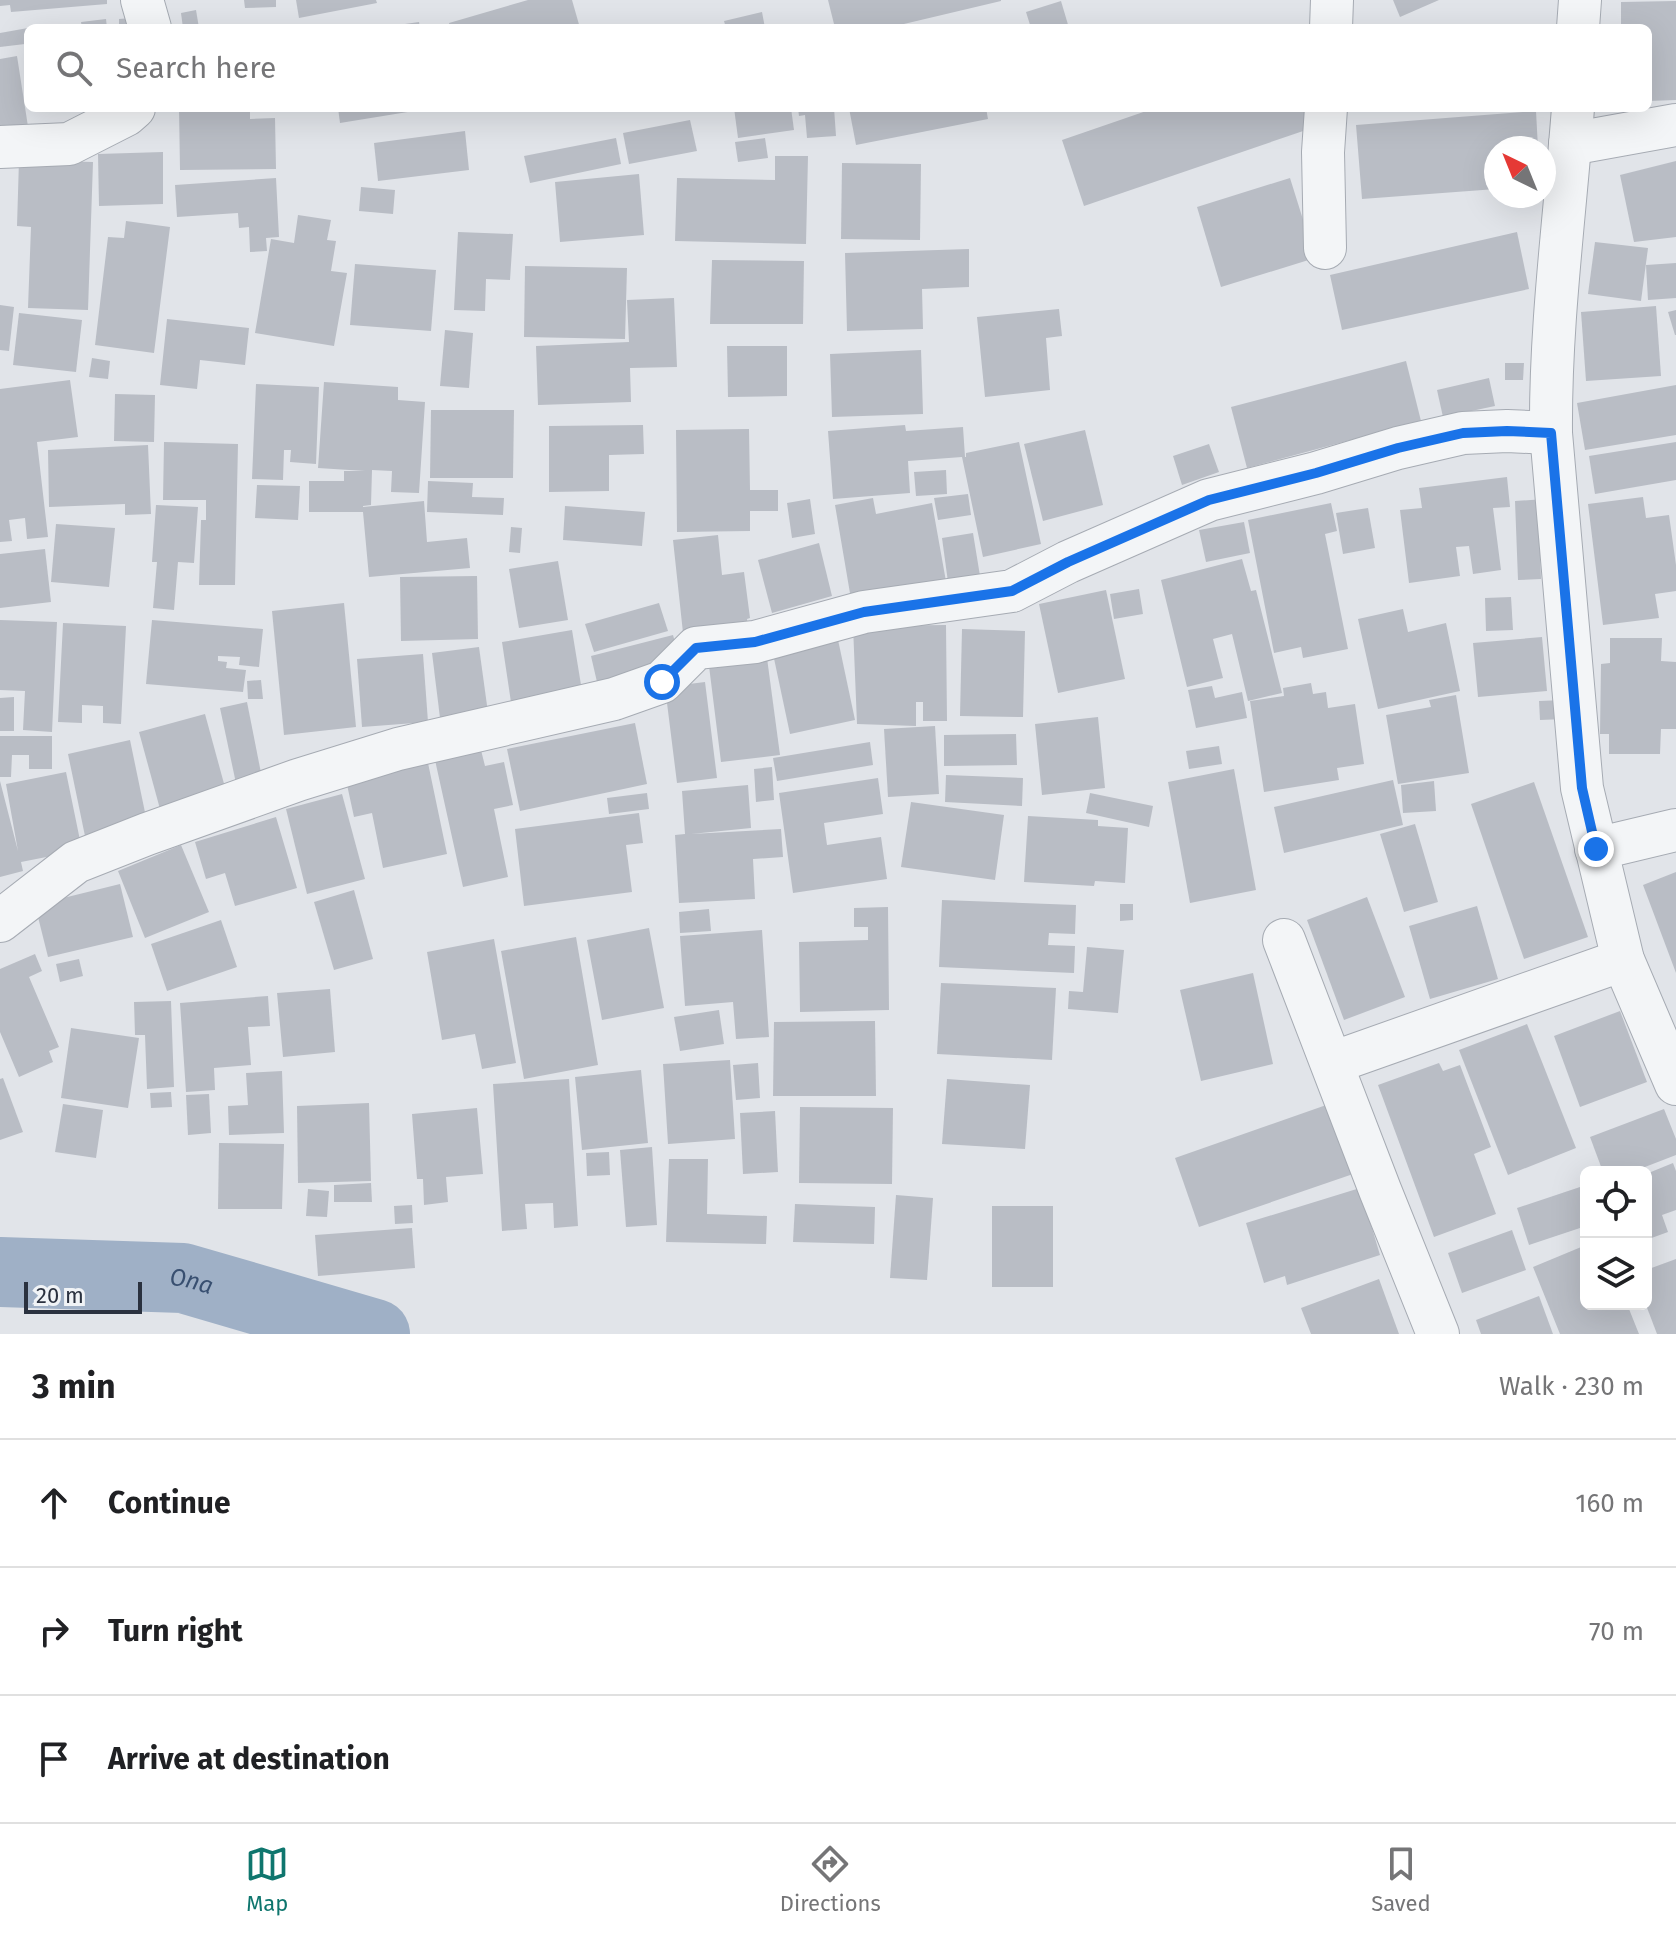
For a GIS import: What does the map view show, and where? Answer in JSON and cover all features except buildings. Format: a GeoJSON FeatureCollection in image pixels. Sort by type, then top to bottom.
{"type":"FeatureCollection","features":[{"type":"Feature","properties":{"kind":"street"},"geometry":{"type":"LineString","coordinates":[[142,0],[149,24]]}},
{"type":"Feature","properties":{"kind":"street"},"geometry":{"type":"LineString","coordinates":[[1331,24],[1332,0]]}},
{"type":"Feature","properties":{"kind":"street"},"geometry":{"type":"LineString","coordinates":[[1578,24],[1580,0]]}},
{"type":"Feature","properties":{"kind":"street"},"geometry":{"type":"LineString","coordinates":[[0,147],[69,144],[129,112]]}},
{"type":"Feature","properties":{"kind":"street"},"geometry":{"type":"LineString","coordinates":[[1325,248],[1323,152],[1326,112]]}},
{"type":"Feature","properties":{"kind":"street"},"geometry":{"type":"LineString","coordinates":[[1676,125],[1571,126],[1551,392],[1551,433],[1582,788],[1623,960],[1676,1084]]}},
{"type":"Feature","properties":{"kind":"street"},"geometry":{"type":"LineString","coordinates":[[0,921],[76,862],[118,845],[298,780],[398,749],[614,699],[662,682],[696,648],[755,642],[864,612],[1012,591],[1068,562],[1209,500],[1398,448],[1463,433],[1551,433]]}},
{"type":"Feature","properties":{"kind":"street"},"geometry":{"type":"LineString","coordinates":[[1596,849],[1676,830]]}},
{"type":"Feature","properties":{"kind":"street"},"geometry":{"type":"LineString","coordinates":[[1284,940],[1438,1334]]}},
{"type":"Feature","properties":{"kind":"street"},"geometry":{"type":"LineString","coordinates":[[1332,1063],[1623,960]]}},
{"type":"Feature","properties":{"kind":"waterway","name":"Ona"},"geometry":{"type":"LineString","coordinates":[[0,1272],[183,1278],[375,1334]]}},
{"type":"Feature","properties":{"kind":"route"},"geometry":{"type":"LineString","coordinates":[[662,682],[696,648],[755,642],[864,612],[1012,591],[1068,562],[1209,500],[1463,433],[1551,433],[1582,788],[1596,849]]}}]}
